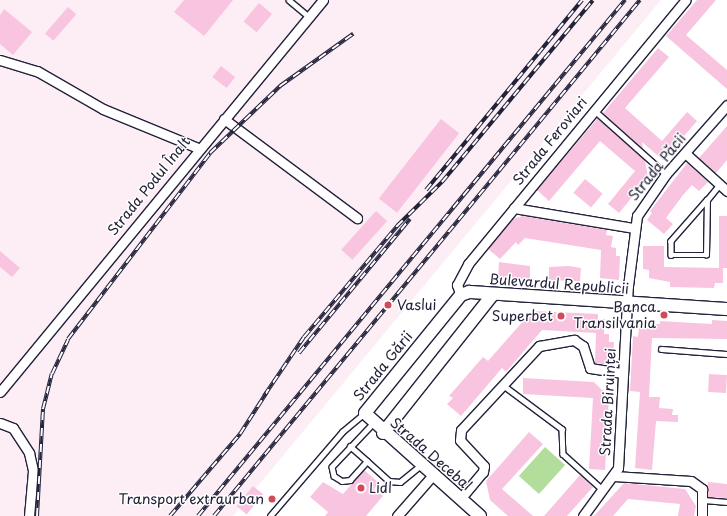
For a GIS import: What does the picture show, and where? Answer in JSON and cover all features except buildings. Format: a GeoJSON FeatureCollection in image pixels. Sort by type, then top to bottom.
{"type":"FeatureCollection","features":[{"type":"Feature","properties":{"kind":"street","name":"Strada Podul Înalt"},"geometry":{"type":"LineString","coordinates":[[0,392],[198,148],[323,0]]}},
{"type":"Feature","properties":{"kind":"street","name":"Strada Feroviari"},"geometry":{"type":"LineString","coordinates":[[634,228],[514,208],[686,0]]}},
{"type":"Feature","properties":{"kind":"street"},"geometry":{"type":"LineString","coordinates":[[0,60],[37,71],[103,109],[198,148]]}},
{"type":"Feature","properties":{"kind":"street","name":"Strada Păcii"},"geometry":{"type":"LineString","coordinates":[[627,304],[634,228],[643,203],[684,153],[727,105]]}},
{"type":"Feature","properties":{"kind":"street"},"geometry":{"type":"LineString","coordinates":[[224,119],[357,218]]}},
{"type":"Feature","properties":{"kind":"street"},"geometry":{"type":"LineString","coordinates":[[684,153],[727,191]]}},
{"type":"Feature","properties":{"kind":"street"},"geometry":{"type":"LineString","coordinates":[[460,295],[457,285],[464,270],[514,208]]}},
{"type":"Feature","properties":{"kind":"street"},"geometry":{"type":"LineString","coordinates":[[383,433],[493,294]]}},
{"type":"Feature","properties":{"kind":"street","name":"Bulevardul Republicii"},"geometry":{"type":"LineString","coordinates":[[460,295],[493,294],[627,304],[727,309]]}},
{"type":"Feature","properties":{"kind":"street","name":"Strada Gării"},"geometry":{"type":"LineString","coordinates":[[365,413],[460,295]]}},
{"type":"Feature","properties":{"kind":"street","name":"Strada Biruinței"},"geometry":{"type":"LineString","coordinates":[[583,516],[604,491],[614,476],[620,457],[627,304]]}},
{"type":"Feature","properties":{"kind":"street"},"geometry":{"type":"LineString","coordinates":[[460,499],[483,472],[484,466],[460,440],[461,430],[502,384],[539,346],[560,340],[579,342],[594,370],[623,373]]}},
{"type":"Feature","properties":{"kind":"street","name":"Strada Decebal"},"geometry":{"type":"LineString","coordinates":[[365,413],[373,424],[460,499],[476,515]]}},
{"type":"Feature","properties":{"kind":"street"},"geometry":{"type":"LineString","coordinates":[[0,423],[13,428],[29,453],[33,471],[29,516]]}},
{"type":"Feature","properties":{"kind":"street"},"geometry":{"type":"LineString","coordinates":[[396,516],[432,476]]}},
{"type":"Feature","properties":{"kind":"street","name":"Strada Biruinței"},"geometry":{"type":"LineString","coordinates":[[614,476],[691,481],[699,484],[704,500]]}},
{"type":"Feature","properties":{"kind":"street"},"geometry":{"type":"LineString","coordinates":[[702,516],[704,500]]}},
{"type":"Feature","properties":{"kind":"lane"},"geometry":{"type":"LineString","coordinates":[[289,0],[309,17]]}},
{"type":"Feature","properties":{"kind":"lane"},"geometry":{"type":"LineString","coordinates":[[594,110],[666,174]]}},
{"type":"Feature","properties":{"kind":"lane"},"geometry":{"type":"LineString","coordinates":[[707,200],[706,255],[671,255],[670,241],[720,184]]}},
{"type":"Feature","properties":{"kind":"lane"},"geometry":{"type":"LineString","coordinates":[[661,349],[727,354]]}},
{"type":"Feature","properties":{"kind":"lane"},"geometry":{"type":"LineString","coordinates":[[502,384],[562,429],[563,454],[604,491]]}},
{"type":"Feature","properties":{"kind":"lane","name":"Strada Gării"},"geometry":{"type":"LineString","coordinates":[[270,516],[342,432],[365,413]]}},
{"type":"Feature","properties":{"kind":"lane"},"geometry":{"type":"LineString","coordinates":[[367,462],[350,480],[342,481],[334,476],[332,467],[350,446],[373,424]]}},
{"type":"Feature","properties":{"kind":"lane"},"geometry":{"type":"LineString","coordinates":[[350,446],[367,462],[395,482],[405,481],[420,466]]}},
{"type":"Feature","properties":{"kind":"lane"},"geometry":{"type":"LineString","coordinates":[[704,500],[727,502]]}},
{"type":"Feature","properties":{"kind":"shaded area"},"geometry":{"type":"Polygon","coordinates":[[[0,0],[661,0],[233,516],[0,516],[0,0]]]}},
{"type":"Feature","properties":{"kind":"green space"},"geometry":{"type":"Polygon","coordinates":[[[545,447],[565,465],[539,494],[519,476],[545,447]]]}},
{"type":"Feature","properties":{"kind":"railway"},"geometry":{"type":"LineString","coordinates":[[426,190],[582,0]]}},
{"type":"Feature","properties":{"kind":"railway"},"geometry":{"type":"LineString","coordinates":[[264,396],[304,337],[397,226],[442,182],[593,0]]}},
{"type":"Feature","properties":{"kind":"railway"},"geometry":{"type":"LineString","coordinates":[[198,516],[625,0]]}},
{"type":"Feature","properties":{"kind":"railway"},"geometry":{"type":"LineString","coordinates":[[214,516],[640,0]]}},
{"type":"Feature","properties":{"kind":"railway"},"geometry":{"type":"LineString","coordinates":[[37,516],[43,409],[52,374],[68,339],[210,153],[280,86],[353,34]]}},
{"type":"Feature","properties":{"kind":"railway"},"geometry":{"type":"LineString","coordinates":[[299,353],[410,219]]}},
{"type":"Feature","properties":{"kind":"railway"},"geometry":{"type":"LineString","coordinates":[[170,516],[240,434],[267,392]]}},
{"type":"Feature","properties":{"kind":"place","name":"Vaslui"},"geometry":{"type":"Point","coordinates":[388,305]}},
{"type":"Feature","properties":{"kind":"place","name":"Banca Transilvania"},"geometry":{"type":"Point","coordinates":[664,315]}},
{"type":"Feature","properties":{"kind":"place","name":"Superbet"},"geometry":{"type":"Point","coordinates":[561,316]}},
{"type":"Feature","properties":{"kind":"place","name":"Lidl"},"geometry":{"type":"Point","coordinates":[361,488]}},
{"type":"Feature","properties":{"kind":"place","name":"Transport extraurban"},"geometry":{"type":"Point","coordinates":[272,499]}}]}
